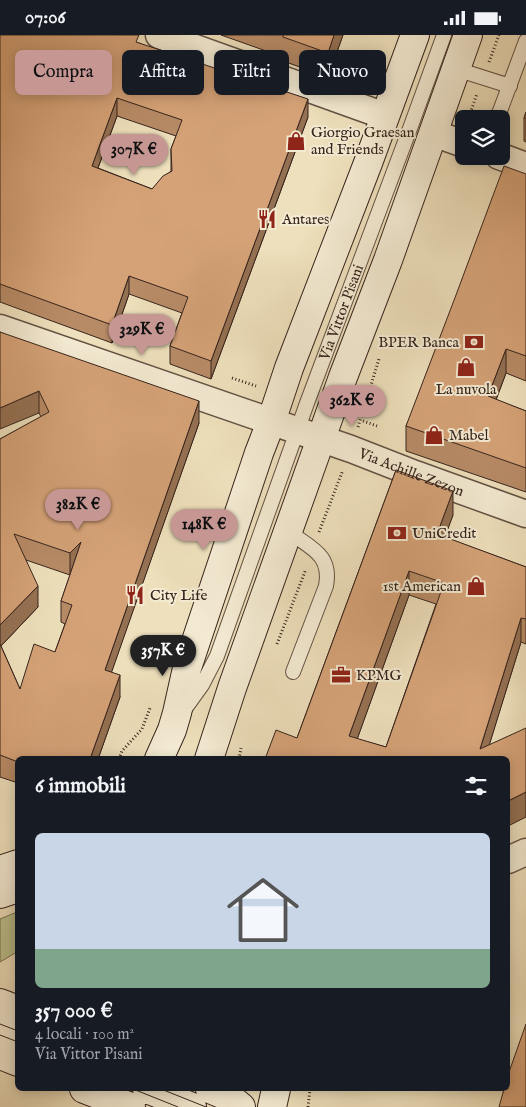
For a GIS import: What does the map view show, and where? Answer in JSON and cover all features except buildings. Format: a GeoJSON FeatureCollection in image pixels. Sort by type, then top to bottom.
{"type":"FeatureCollection","features":[{"type":"Feature","properties":{"kind":"street"},"geometry":{"type":"LineString","coordinates":[[159,35],[385,116]]}},
{"type":"Feature","properties":{"kind":"street","name":"Via Vittor Pisani"},"geometry":{"type":"LineString","coordinates":[[160,756],[174,722],[189,663],[289,368],[415,35]]}},
{"type":"Feature","properties":{"kind":"street","name":"Via Vittor Pisani"},"geometry":{"type":"LineString","coordinates":[[210,756],[288,531],[310,435],[433,133],[468,35]]}},
{"type":"Feature","properties":{"kind":"street"},"geometry":{"type":"LineString","coordinates":[[433,133],[455,141]]}},
{"type":"Feature","properties":{"kind":"street"},"geometry":{"type":"LineString","coordinates":[[510,160],[526,166]]}},
{"type":"Feature","properties":{"kind":"street","name":"Via Achille Zezon"},"geometry":{"type":"LineString","coordinates":[[0,328],[271,421],[526,514]]}},
{"type":"Feature","properties":{"kind":"street"},"geometry":{"type":"LineString","coordinates":[[510,859],[526,852]]}},
{"type":"Feature","properties":{"kind":"street"},"geometry":{"type":"LineString","coordinates":[[0,870],[15,864]]}},
{"type":"Feature","properties":{"kind":"street"},"geometry":{"type":"LineString","coordinates":[[0,894],[15,889]]}},
{"type":"Feature","properties":{"kind":"street"},"geometry":{"type":"LineString","coordinates":[[0,1003],[15,1009]]}},
{"type":"Feature","properties":{"kind":"street"},"geometry":{"type":"LineString","coordinates":[[0,1029],[15,1035]]}},
{"type":"Feature","properties":{"kind":"street"},"geometry":{"type":"LineString","coordinates":[[0,1055],[15,1061]]}},
{"type":"Feature","properties":{"kind":"street"},"geometry":{"type":"LineString","coordinates":[[89,1091],[131,1107]]}},
{"type":"Feature","properties":{"kind":"street"},"geometry":{"type":"LineString","coordinates":[[153,1091],[192,1107]]}},
{"type":"Feature","properties":{"kind":"street"},"geometry":{"type":"LineString","coordinates":[[215,1091],[229,1097],[241,1107]]}},
{"type":"Feature","properties":{"kind":"street"},"geometry":{"type":"LineString","coordinates":[[272,1107],[276,1091]]}},
{"type":"Feature","properties":{"kind":"lane","name":"Via Vittor Pisani"},"geometry":{"type":"LineString","coordinates":[[174,722],[198,693],[212,667],[310,435],[412,123],[444,35]]}},
{"type":"Feature","properties":{"kind":"lane"},"geometry":{"type":"LineString","coordinates":[[501,110],[526,41]]}},
{"type":"Feature","properties":{"kind":"lane"},"geometry":{"type":"LineString","coordinates":[[456,69],[510,86]]}},
{"type":"Feature","properties":{"kind":"lane"},"geometry":{"type":"LineString","coordinates":[[288,531],[324,559],[328,577],[294,672]]}},
{"type":"Feature","properties":{"kind":"path"},"geometry":{"type":"LineString","coordinates":[[232,378],[258,387]]}},
{"type":"Feature","properties":{"kind":"path"},"geometry":{"type":"LineString","coordinates":[[364,421],[377,426]]}},
{"type":"Feature","properties":{"kind":"path"},"geometry":{"type":"LineString","coordinates":[[308,1107],[310,1091]]}},
{"type":"Feature","properties":{"kind":"green space"},"geometry":{"type":"Polygon","coordinates":[[[15,913],[15,953],[0,962],[0,919],[15,913]]]}},
{"type":"Feature","properties":{"kind":"tram line"},"geometry":{"type":"LineString","coordinates":[[0,1024],[15,1030]]}},
{"type":"Feature","properties":{"kind":"tram line"},"geometry":{"type":"LineString","coordinates":[[0,1035],[15,1041]]}},
{"type":"Feature","properties":{"kind":"tram line"},"geometry":{"type":"LineString","coordinates":[[138,1091],[178,1107]]}},
{"type":"Feature","properties":{"kind":"tram line"},"geometry":{"type":"LineString","coordinates":[[166,1091],[206,1107]]}},
{"type":"Feature","properties":{"kind":"place","name":"Giorgio Graesan and Friends"},"geometry":{"type":"Point","coordinates":[296,141]}},
{"type":"Feature","properties":{"kind":"place","name":"Antares"},"geometry":{"type":"Point","coordinates":[267,219]}},
{"type":"Feature","properties":{"kind":"place","name":"BPER Banca"},"geometry":{"type":"Point","coordinates":[474,342]}},
{"type":"Feature","properties":{"kind":"place","name":"La nuvola"},"geometry":{"type":"Point","coordinates":[466,367]}},
{"type":"Feature","properties":{"kind":"place","name":"Mabel"},"geometry":{"type":"Point","coordinates":[434,435]}},
{"type":"Feature","properties":{"kind":"place","name":"UniCredit"},"geometry":{"type":"Point","coordinates":[397,533]}},
{"type":"Feature","properties":{"kind":"place","name":"1st American"},"geometry":{"type":"Point","coordinates":[476,586]}},
{"type":"Feature","properties":{"kind":"place","name":"City Life"},"geometry":{"type":"Point","coordinates":[135,595]}},
{"type":"Feature","properties":{"kind":"place","name":"KPMG"},"geometry":{"type":"Point","coordinates":[341,675]}}]}
